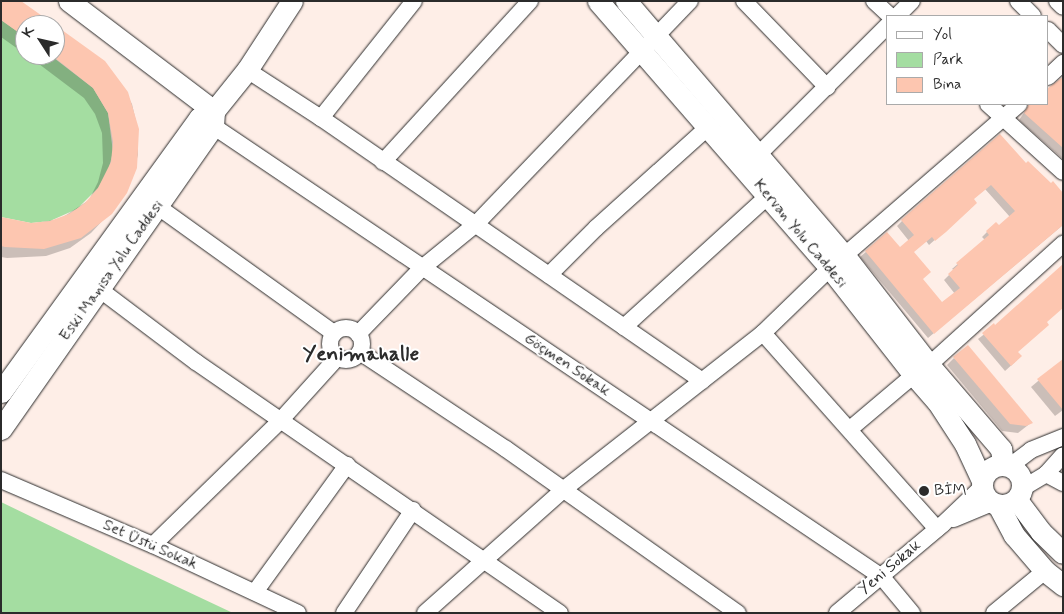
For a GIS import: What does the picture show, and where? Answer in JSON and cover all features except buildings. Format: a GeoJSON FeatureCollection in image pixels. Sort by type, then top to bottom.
{"type":"FeatureCollection","features":[{"type":"Feature","properties":{"kind":"main road"},"geometry":{"type":"LineString","coordinates":[[69,1],[213,118]]}},
{"type":"Feature","properties":{"kind":"main road","name":"Eski Manisa Yolu Caddesi"},"geometry":{"type":"LineString","coordinates":[[1,429],[157,206],[213,118],[292,1]]}},
{"type":"Feature","properties":{"kind":"main road","name":"Kervan Yolu Caddesi"},"geometry":{"type":"LineString","coordinates":[[598,1],[650,44],[758,155],[837,262],[921,370],[1001,449],[1007,465],[1020,475],[999,494]]}},
{"type":"Feature","properties":{"kind":"main road","name":"Kervan Yolu Caddesi"},"geometry":{"type":"LineString","coordinates":[[626,1],[650,44],[708,127],[768,196],[837,262]]}},
{"type":"Feature","properties":{"kind":"main road","name":"Eski Manisa Yolu Caddesi"},"geometry":{"type":"LineString","coordinates":[[1,392],[199,118],[213,118]]}},
{"type":"Feature","properties":{"kind":"main road","name":"Kervan Yolu Caddesi"},"geometry":{"type":"LineString","coordinates":[[921,370],[937,402],[999,494],[1014,536],[1045,571],[1063,585]]}},
{"type":"Feature","properties":{"kind":"main road"},"geometry":{"type":"LineString","coordinates":[[999,494],[990,468],[1007,465]]}},
{"type":"Feature","properties":{"kind":"main road","name":"Kervan Yolu Caddesi"},"geometry":{"type":"LineString","coordinates":[[999,494],[1063,553]]}},
{"type":"Feature","properties":{"kind":"street"},"geometry":{"type":"LineString","coordinates":[[321,118],[414,1]]}},
{"type":"Feature","properties":{"kind":"street"},"geometry":{"type":"LineString","coordinates":[[383,162],[530,1]]}},
{"type":"Feature","properties":{"kind":"street"},"geometry":{"type":"LineString","coordinates":[[358,334],[422,268],[476,224],[690,1]]}},
{"type":"Feature","properties":{"kind":"street"},"geometry":{"type":"LineString","coordinates":[[744,1],[827,87]]}},
{"type":"Feature","properties":{"kind":"street"},"geometry":{"type":"LineString","coordinates":[[874,1],[889,15]]}},
{"type":"Feature","properties":{"kind":"street"},"geometry":{"type":"LineString","coordinates":[[898,15],[912,1]]}},
{"type":"Feature","properties":{"kind":"street"},"geometry":{"type":"LineString","coordinates":[[1018,1],[1032,15]]}},
{"type":"Feature","properties":{"kind":"street"},"geometry":{"type":"LineString","coordinates":[[1057,1],[1063,7]]}},
{"type":"Feature","properties":{"kind":"street"},"geometry":{"type":"LineString","coordinates":[[758,155],[886,27]]}},
{"type":"Feature","properties":{"kind":"street"},"geometry":{"type":"LineString","coordinates":[[1049,31],[1063,45]]}},
{"type":"Feature","properties":{"kind":"street"},"geometry":{"type":"LineString","coordinates":[[1049,76],[1063,63]]}},
{"type":"Feature","properties":{"kind":"street"},"geometry":{"type":"LineString","coordinates":[[247,70],[321,118],[702,381]]}},
{"type":"Feature","properties":{"kind":"street"},"geometry":{"type":"LineString","coordinates":[[989,105],[1063,172]]}},
{"type":"Feature","properties":{"kind":"street"},"geometry":{"type":"LineString","coordinates":[[425,613],[564,489],[652,422],[763,333],[837,262],[1017,105]]}},
{"type":"Feature","properties":{"kind":"street","name":"Göçmen Sokak"},"geometry":{"type":"LineString","coordinates":[[213,118],[422,268],[882,576],[912,613]]}},
{"type":"Feature","properties":{"kind":"street"},"geometry":{"type":"LineString","coordinates":[[549,275],[596,228],[708,127]]}},
{"type":"Feature","properties":{"kind":"street"},"geometry":{"type":"LineString","coordinates":[[624,327],[768,196]]}},
{"type":"Feature","properties":{"kind":"street"},"geometry":{"type":"LineString","coordinates":[[157,206],[334,333]]}},
{"type":"Feature","properties":{"kind":"street"},"geometry":{"type":"LineString","coordinates":[[850,428],[921,370],[1063,244]]}},
{"type":"Feature","properties":{"kind":"street"},"geometry":{"type":"LineString","coordinates":[[99,289],[196,362],[485,559],[560,613]]}},
{"type":"Feature","properties":{"kind":"street"},"geometry":{"type":"LineString","coordinates":[[343,328],[349,328],[358,334],[362,342],[360,352],[350,360],[337,358],[330,347],[334,333],[343,328]]}},
{"type":"Feature","properties":{"kind":"street"},"geometry":{"type":"LineString","coordinates":[[763,333],[940,526]]}},
{"type":"Feature","properties":{"kind":"street"},"geometry":{"type":"LineString","coordinates":[[360,352],[564,489],[738,613]]}},
{"type":"Feature","properties":{"kind":"street"},"geometry":{"type":"LineString","coordinates":[[153,545],[280,421],[337,358]]}},
{"type":"Feature","properties":{"kind":"street"},"geometry":{"type":"LineString","coordinates":[[1007,465],[1031,450],[1063,437]]}},
{"type":"Feature","properties":{"kind":"street","name":"Yeni Sokak"},"geometry":{"type":"LineString","coordinates":[[837,613],[940,526],[999,494],[1046,474],[1063,455]]}},
{"type":"Feature","properties":{"kind":"street"},"geometry":{"type":"LineString","coordinates":[[255,592],[347,465]]}},
{"type":"Feature","properties":{"kind":"street"},"geometry":{"type":"LineString","coordinates":[[1046,474],[1063,483]]}},
{"type":"Feature","properties":{"kind":"street","name":"Set Üstü Sokak"},"geometry":{"type":"LineString","coordinates":[[1,480],[153,545],[298,613]]}},
{"type":"Feature","properties":{"kind":"street"},"geometry":{"type":"LineString","coordinates":[[344,613],[413,510]]}},
{"type":"Feature","properties":{"kind":"street"},"geometry":{"type":"LineString","coordinates":[[994,613],[1045,571]]}},
{"type":"Feature","properties":{"kind":"green space"},"geometry":{"type":"Polygon","coordinates":[[[1,20],[15,30],[15,65],[63,65],[93,88],[108,113],[113,152],[108,171],[98,188],[77,209],[50,221],[31,223],[1,217],[1,20]]]}},
{"type":"Feature","properties":{"kind":"green space"},"geometry":{"type":"Polygon","coordinates":[[[1,502],[131,565],[233,613],[1,613],[1,502]]]}},
{"type":"Feature","properties":{"kind":"place","name":"BİM"},"geometry":{"type":"Point","coordinates":[924,491]}},
{"type":"Feature","properties":{"kind":"district","name":"Yenimahalle"},"geometry":{"type":"Point","coordinates":[361,354]}}]}
